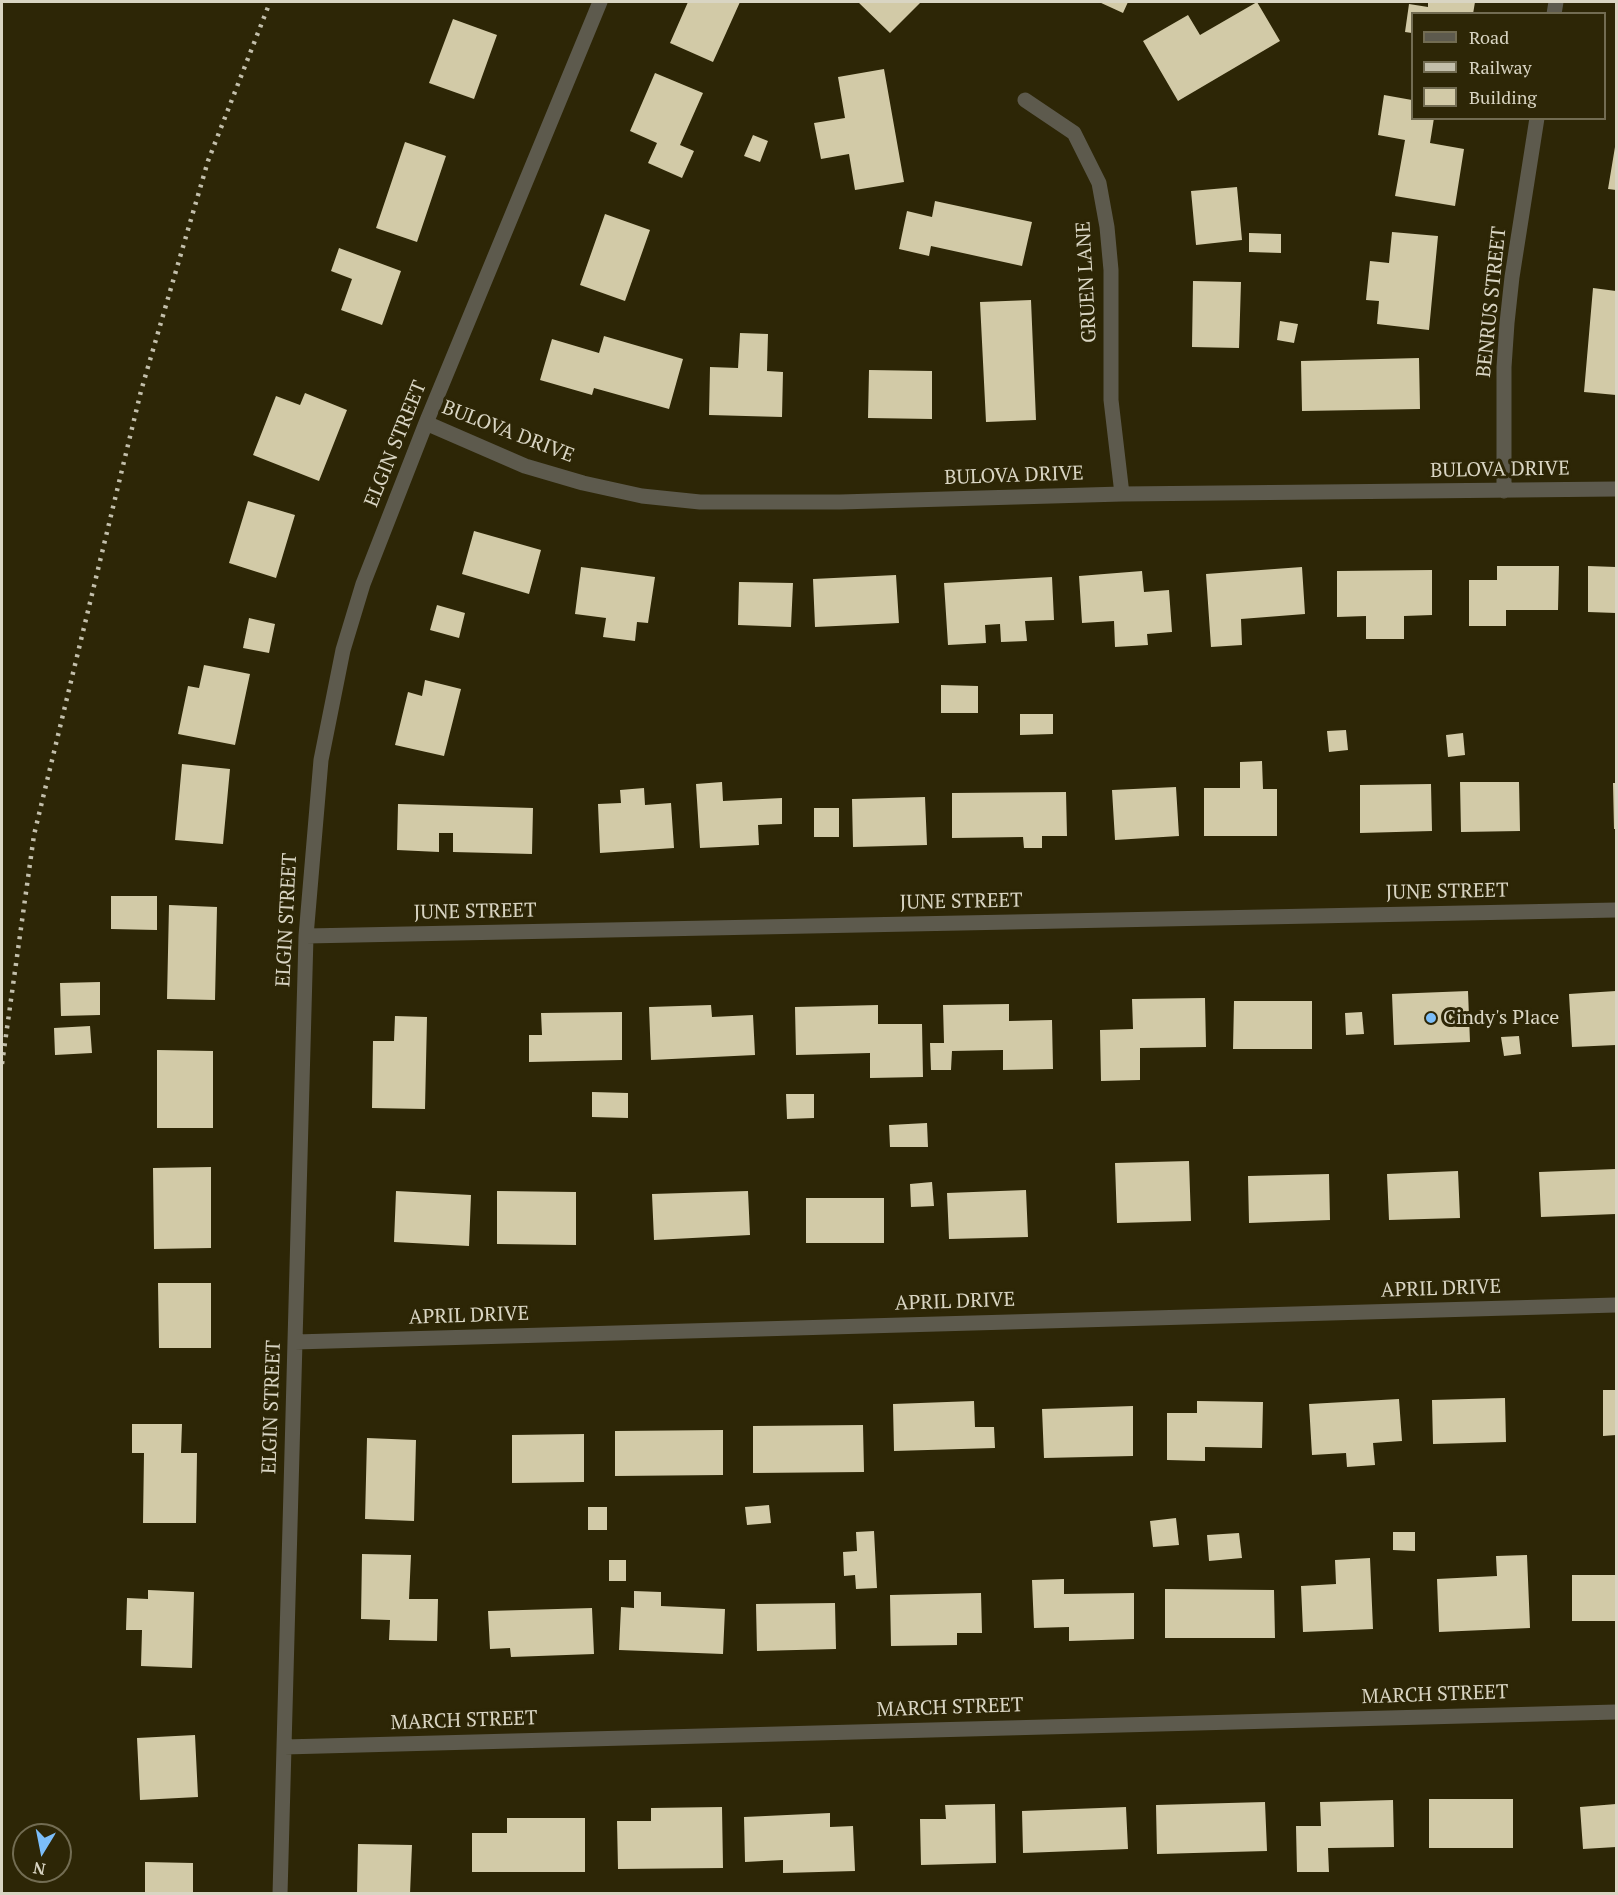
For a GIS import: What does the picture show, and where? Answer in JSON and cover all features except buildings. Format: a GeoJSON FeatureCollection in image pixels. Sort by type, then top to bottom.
{"type":"FeatureCollection","features":[{"type":"Feature","properties":{"kind":"street","name":"ELGIN STREET"},"geometry":{"type":"LineString","coordinates":[[280,1893],[306,936],[321,760],[343,650],[363,584],[426,423],[600,2]]}},
{"type":"Feature","properties":{"kind":"street","name":"GRUEN LANE"},"geometry":{"type":"LineString","coordinates":[[1025,100],[1074,133],[1100,183],[1111,270],[1112,400],[1122,494]]}},
{"type":"Feature","properties":{"kind":"street","name":"BENRUS STREET"},"geometry":{"type":"LineString","coordinates":[[1504,491],[1504,367],[1507,323],[1537,120]]}},
{"type":"Feature","properties":{"kind":"street","name":"BULOVA DRIVE"},"geometry":{"type":"LineString","coordinates":[[426,423],[525,466],[583,483],[642,496],[700,502],[840,502],[1122,494],[1617,489]]}},
{"type":"Feature","properties":{"kind":"street","name":"JUNE STREET"},"geometry":{"type":"LineString","coordinates":[[306,936],[1617,910]]}},
{"type":"Feature","properties":{"kind":"street","name":"APRIL DRIVE"},"geometry":{"type":"LineString","coordinates":[[295,1342],[1617,1305]]}},
{"type":"Feature","properties":{"kind":"street","name":"MARCH STREET"},"geometry":{"type":"LineString","coordinates":[[284,1747],[1617,1712]]}},
{"type":"Feature","properties":{"kind":"railway"},"geometry":{"type":"LineString","coordinates":[[2,1064],[34,835],[141,391],[208,161],[270,2]]}},
{"type":"Feature","properties":{"kind":"place","name":"Cindy's Place"},"geometry":{"type":"Point","coordinates":[1431,1018]}}]}
